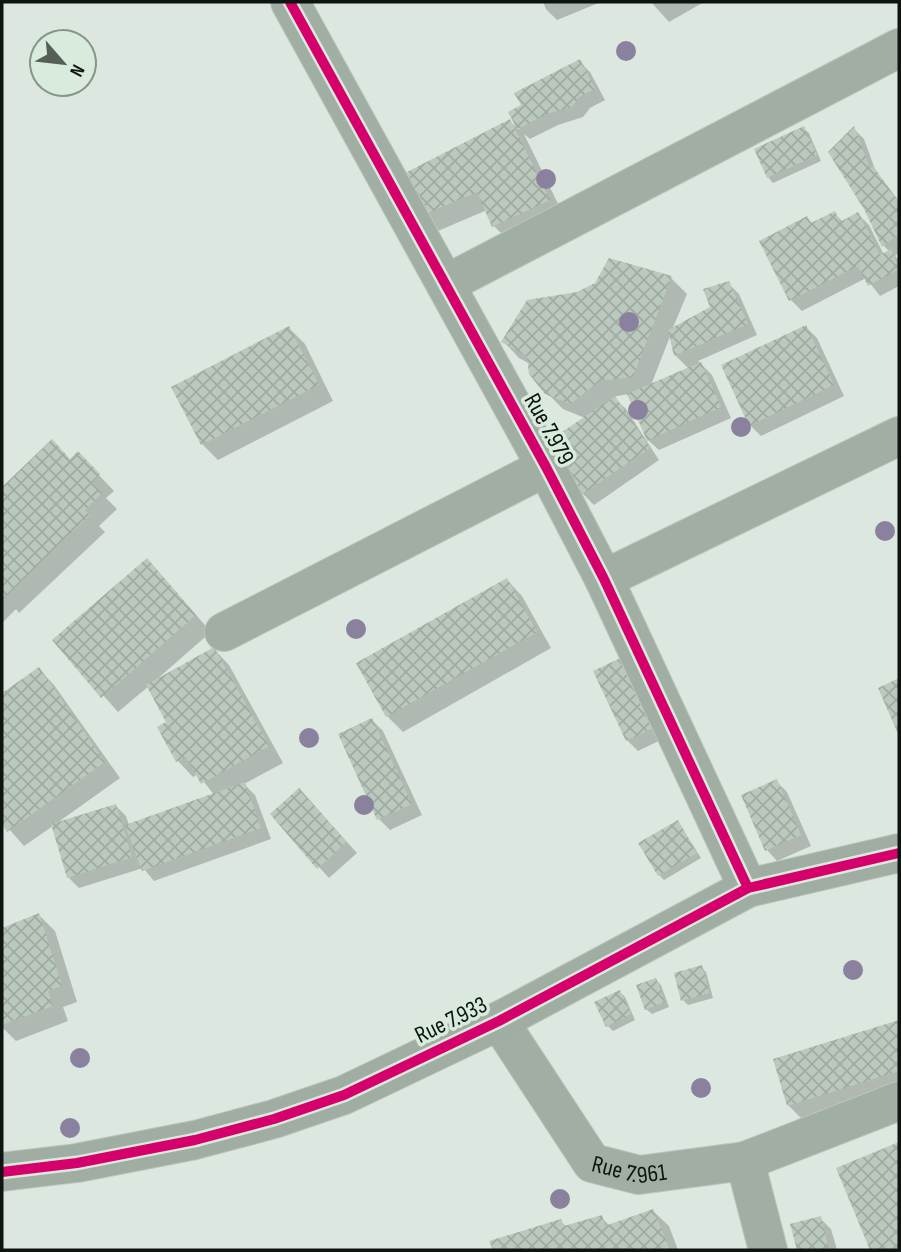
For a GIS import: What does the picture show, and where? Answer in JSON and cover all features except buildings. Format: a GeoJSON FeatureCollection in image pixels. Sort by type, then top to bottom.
{"type":"FeatureCollection","features":[{"type":"Feature","properties":{"kind":"street","name":"Rue 7.979"},"geometry":{"type":"LineString","coordinates":[[290,2],[546,467],[604,579],[748,888]]}},
{"type":"Feature","properties":{"kind":"street"},"geometry":{"type":"LineString","coordinates":[[446,284],[899,48]]}},
{"type":"Feature","properties":{"kind":"street"},"geometry":{"type":"LineString","coordinates":[[604,579],[899,436]]}},
{"type":"Feature","properties":{"kind":"street"},"geometry":{"type":"LineString","coordinates":[[224,632],[546,467]]}},
{"type":"Feature","properties":{"kind":"street","name":"Rue 7.933"},"geometry":{"type":"LineString","coordinates":[[2,1172],[77,1163],[182,1143],[274,1119],[344,1095],[499,1021],[748,888],[899,853]]}},
{"type":"Feature","properties":{"kind":"street","name":"Rue 7.961"},"geometry":{"type":"LineString","coordinates":[[499,1021],[592,1163],[639,1175],[745,1161],[899,1101]]}},
{"type":"Feature","properties":{"kind":"street"},"geometry":{"type":"LineString","coordinates":[[745,1161],[768,1250]]}},
{"type":"Feature","properties":{"kind":"cycle path"},"geometry":{"type":"LineString","coordinates":[[290,2],[546,467],[604,579],[748,888]]}},
{"type":"Feature","properties":{"kind":"cycle path"},"geometry":{"type":"LineString","coordinates":[[2,1172],[77,1163],[195,1140],[274,1119],[344,1095],[499,1021],[748,888],[899,853]]}}]}
